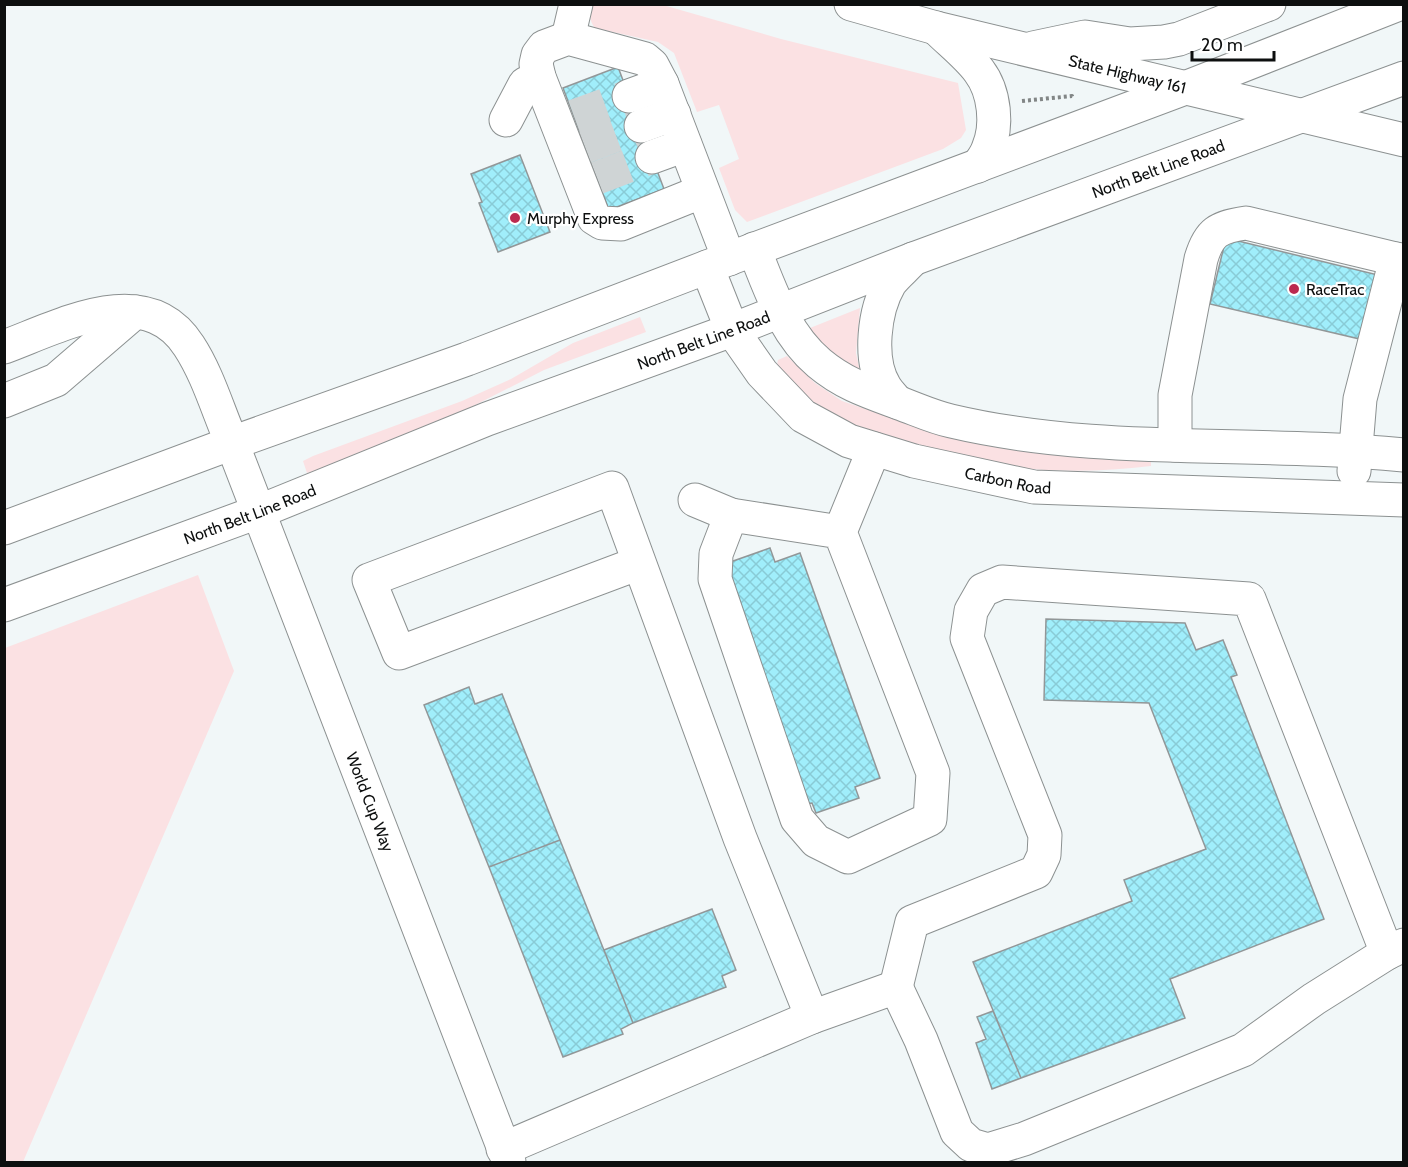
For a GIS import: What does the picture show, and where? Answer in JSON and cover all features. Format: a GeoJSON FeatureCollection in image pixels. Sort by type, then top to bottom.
{"type":"FeatureCollection","features":[{"type":"Feature","properties":{"kind":"main road"},"geometry":{"type":"LineString","coordinates":[[568,38],[576,4]]}},
{"type":"Feature","properties":{"kind":"main road","name":"State Highway 161"},"geometry":{"type":"LineString","coordinates":[[851,4],[1025,50],[1404,140]]}},
{"type":"Feature","properties":{"kind":"main road"},"geometry":{"type":"LineString","coordinates":[[1025,50],[1085,37],[1130,45],[1164,42],[1179,39],[1269,4]]}},
{"type":"Feature","properties":{"kind":"main road"},"geometry":{"type":"LineString","coordinates":[[4,528],[467,359],[1185,88],[1399,4]]}},
{"type":"Feature","properties":{"kind":"main road"},"geometry":{"type":"LineString","coordinates":[[936,28],[980,72],[991,98],[993,123],[991,137],[988,149],[978,166]]}},
{"type":"Feature","properties":{"kind":"main road"},"geometry":{"type":"LineString","coordinates":[[703,191],[621,224],[611,225],[594,218],[588,181],[565,119],[539,77],[536,64],[538,55],[544,47],[568,38],[645,59],[652,64],[662,84],[730,258],[780,312],[794,337],[817,361],[852,386],[949,421],[1024,434],[1174,445],[1355,450],[1404,455]]}},
{"type":"Feature","properties":{"kind":"main road"},"geometry":{"type":"LineString","coordinates":[[506,120],[525,84],[539,77]]}},
{"type":"Feature","properties":{"kind":"main road","name":"North Belt Line Road"},"geometry":{"type":"LineString","coordinates":[[4,605],[258,512],[487,419],[732,330],[913,259],[1404,78]]}},
{"type":"Feature","properties":{"kind":"main road"},"geometry":{"type":"LineString","coordinates":[[629,96],[662,84]]}},
{"type":"Feature","properties":{"kind":"main road"},"geometry":{"type":"LineString","coordinates":[[640,126],[674,114]]}},
{"type":"Feature","properties":{"kind":"main road"},"geometry":{"type":"LineString","coordinates":[[652,157],[685,145]]}},
{"type":"Feature","properties":{"kind":"main road"},"geometry":{"type":"LineString","coordinates":[[1174,445],[1175,395],[1201,259],[1206,241],[1213,233],[1246,223],[1400,260],[1360,399],[1353,497]]}},
{"type":"Feature","properties":{"kind":"main road","name":"Carbon Road"},"geometry":{"type":"LineString","coordinates":[[730,258],[732,330],[762,373],[803,416],[849,441],[914,461],[1034,487],[1404,500]]}},
{"type":"Feature","properties":{"kind":"main road"},"geometry":{"type":"LineString","coordinates":[[897,402],[884,386],[878,368],[874,345],[877,317],[891,283],[913,259]]}},
{"type":"Feature","properties":{"kind":"main road","name":"World Cup Way"},"geometry":{"type":"LineString","coordinates":[[4,346],[91,315],[106,312],[146,313],[164,321],[178,331],[184,339],[200,368],[232,443],[506,1156]]}},
{"type":"Feature","properties":{"kind":"main road"},"geometry":{"type":"LineString","coordinates":[[4,401],[56,380],[135,312]]}},
{"type":"Feature","properties":{"kind":"main road"},"geometry":{"type":"LineString","coordinates":[[731,515],[716,554],[715,579],[797,819],[816,841],[848,857],[930,819],[933,773],[840,532],[874,449]]}},
{"type":"Feature","properties":{"kind":"main road"},"geometry":{"type":"LineString","coordinates":[[639,563],[399,652],[369,580],[612,488],[740,838],[812,1017]]}},
{"type":"Feature","properties":{"kind":"main road"},"geometry":{"type":"LineString","coordinates":[[695,500],[731,515],[840,532]]}},
{"type":"Feature","properties":{"kind":"main road"},"geometry":{"type":"LineString","coordinates":[[1002,582],[1249,599],[1395,949],[1314,999],[1243,1050],[1024,1139],[988,1150],[971,1145],[957,1132],[921,1040],[896,987],[912,922],[1036,872],[1044,855],[1045,835],[967,638],[971,611],[983,590],[1002,582]]}},
{"type":"Feature","properties":{"kind":"main road"},"geometry":{"type":"LineString","coordinates":[[506,1156],[812,1017],[896,987]]}},
{"type":"Feature","properties":{"kind":"path"},"geometry":{"type":"LineString","coordinates":[[1012,101],[1072,96],[1075,104]]}},
{"type":"Feature","properties":{"kind":"shaded area"},"geometry":{"type":"Polygon","coordinates":[[[593,5],[663,5],[781,39],[958,83],[966,130],[961,138],[943,149],[747,222],[735,210],[719,168],[739,159],[719,105],[697,112],[674,53],[658,42],[595,28],[590,17],[593,5]]]}},
{"type":"Feature","properties":{"kind":"shaded area"},"geometry":{"type":"Polygon","coordinates":[[[860,308],[856,353],[861,376],[819,343],[810,328],[860,308]]]}},
{"type":"Feature","properties":{"kind":"shaded area"},"geometry":{"type":"Polygon","coordinates":[[[640,317],[646,332],[544,370],[448,419],[320,470],[307,473],[303,461],[313,456],[462,401],[511,379],[573,343],[640,317]]]}},
{"type":"Feature","properties":{"kind":"shaded area"},"geometry":{"type":"Polygon","coordinates":[[[787,356],[815,383],[842,401],[933,432],[1014,449],[1151,459],[1151,466],[1084,471],[1017,468],[984,464],[918,449],[848,424],[812,405],[780,372],[778,360],[787,356]]]}},
{"type":"Feature","properties":{"kind":"shaded area"},"geometry":{"type":"Polygon","coordinates":[[[198,575],[234,671],[23,1162],[5,1162],[5,648],[198,575]]]}},
{"type":"Feature","properties":{"kind":"building","name":"Murphy Express"},"geometry":{"type":"Polygon","coordinates":[[[618,67],[664,189],[609,210],[563,88],[618,67]]]}},
{"type":"Feature","properties":{"kind":"building","name":"Murphy Express"},"geometry":{"type":"Polygon","coordinates":[[[520,155],[550,232],[498,252],[479,203],[482,202],[471,174],[520,155]]]}},
{"type":"Feature","properties":{"kind":"building","name":"RaceTrac"},"geometry":{"type":"Polygon","coordinates":[[[1226,238],[1378,275],[1364,340],[1210,304],[1226,238]]]}},
{"type":"Feature","properties":{"kind":"building"},"geometry":{"type":"Polygon","coordinates":[[[770,548],[775,562],[800,553],[880,778],[855,787],[859,798],[816,813],[812,803],[803,804],[719,566],[770,548]]]}},
{"type":"Feature","properties":{"kind":"building"},"geometry":{"type":"Polygon","coordinates":[[[1046,619],[1185,623],[1196,650],[1223,640],[1237,675],[1231,677],[1324,919],[1170,979],[1185,1018],[1021,1078],[973,962],[1132,901],[1124,880],[1206,849],[1149,703],[1044,700],[1046,619]]]}},
{"type":"Feature","properties":{"kind":"building"},"geometry":{"type":"Polygon","coordinates":[[[469,687],[475,704],[502,694],[560,840],[489,867],[424,705],[469,687]]]}},
{"type":"Feature","properties":{"kind":"building"},"geometry":{"type":"Polygon","coordinates":[[[560,840],[633,1023],[621,1029],[623,1034],[563,1057],[489,867],[560,840]]]}},
{"type":"Feature","properties":{"kind":"building"},"geometry":{"type":"Polygon","coordinates":[[[712,909],[736,970],[722,976],[726,987],[633,1023],[604,950],[712,909]]]}},
{"type":"Feature","properties":{"kind":"building"},"geometry":{"type":"Polygon","coordinates":[[[993,1011],[1021,1078],[992,1089],[976,1043],[986,1039],[977,1017],[993,1011]]]}},
{"type":"Feature","properties":{"kind":"tunnel"},"geometry":{"type":"LineString","coordinates":[[574,116],[629,96]]}},
{"type":"Feature","properties":{"kind":"tunnel"},"geometry":{"type":"LineString","coordinates":[[585,147],[641,126]]}},
{"type":"Feature","properties":{"kind":"tunnel"},"geometry":{"type":"LineString","coordinates":[[597,178],[652,157]]}},
{"type":"Feature","properties":{"kind":"place","name":"Murphy Express"},"geometry":{"type":"Point","coordinates":[515,218]}},
{"type":"Feature","properties":{"kind":"place","name":"RaceTrac"},"geometry":{"type":"Point","coordinates":[1294,289]}}]}
